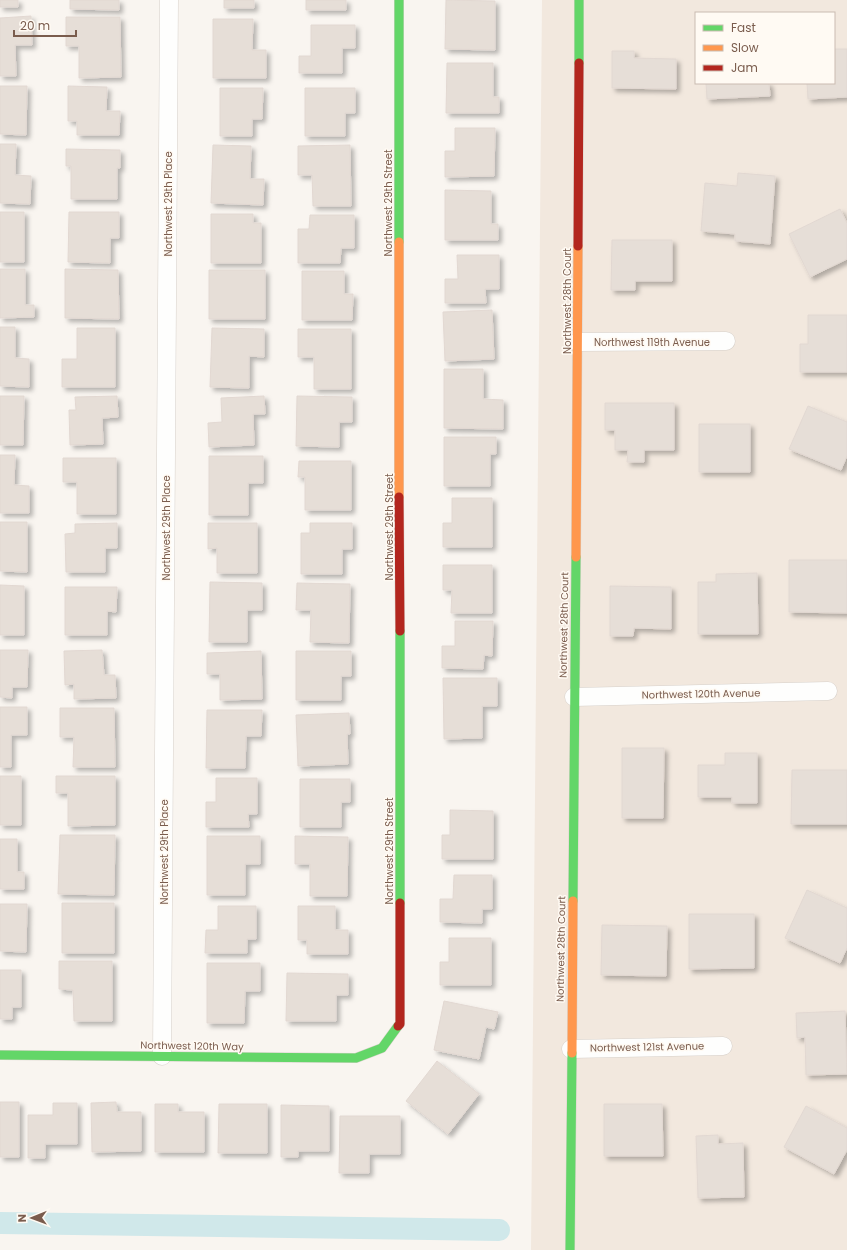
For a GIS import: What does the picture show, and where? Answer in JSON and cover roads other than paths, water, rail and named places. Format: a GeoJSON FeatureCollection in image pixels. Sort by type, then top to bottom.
{"type":"FeatureCollection","features":[{"type":"Feature","properties":{"kind":"street","name":"Northwest 29th Place"},"geometry":{"type":"LineString","coordinates":[[162,1056],[169,0]]}},
{"type":"Feature","properties":{"kind":"street","name":"Northwest 29th Street"},"geometry":{"type":"LineString","coordinates":[[382,1048],[400,1024],[399,0]]}},
{"type":"Feature","properties":{"kind":"street","name":"Northwest 28th Court"},"geometry":{"type":"LineString","coordinates":[[570,1250],[578,342],[579,0]]}},
{"type":"Feature","properties":{"kind":"street","name":"Northwest 119th Avenue"},"geometry":{"type":"LineString","coordinates":[[578,342],[726,342]]}},
{"type":"Feature","properties":{"kind":"street","name":"Northwest 120th Avenue"},"geometry":{"type":"LineString","coordinates":[[574,697],[828,691]]}},
{"type":"Feature","properties":{"kind":"street","name":"Northwest 121st Avenue"},"geometry":{"type":"LineString","coordinates":[[571,1049],[723,1046]]}},
{"type":"Feature","properties":{"kind":"street","name":"Northwest 120th Way"},"geometry":{"type":"LineString","coordinates":[[0,1055],[356,1058],[382,1048]]}},
{"type":"Feature","properties":{"kind":"waterway"},"geometry":{"type":"LineString","coordinates":[[0,1223],[499,1230]]}}]}
